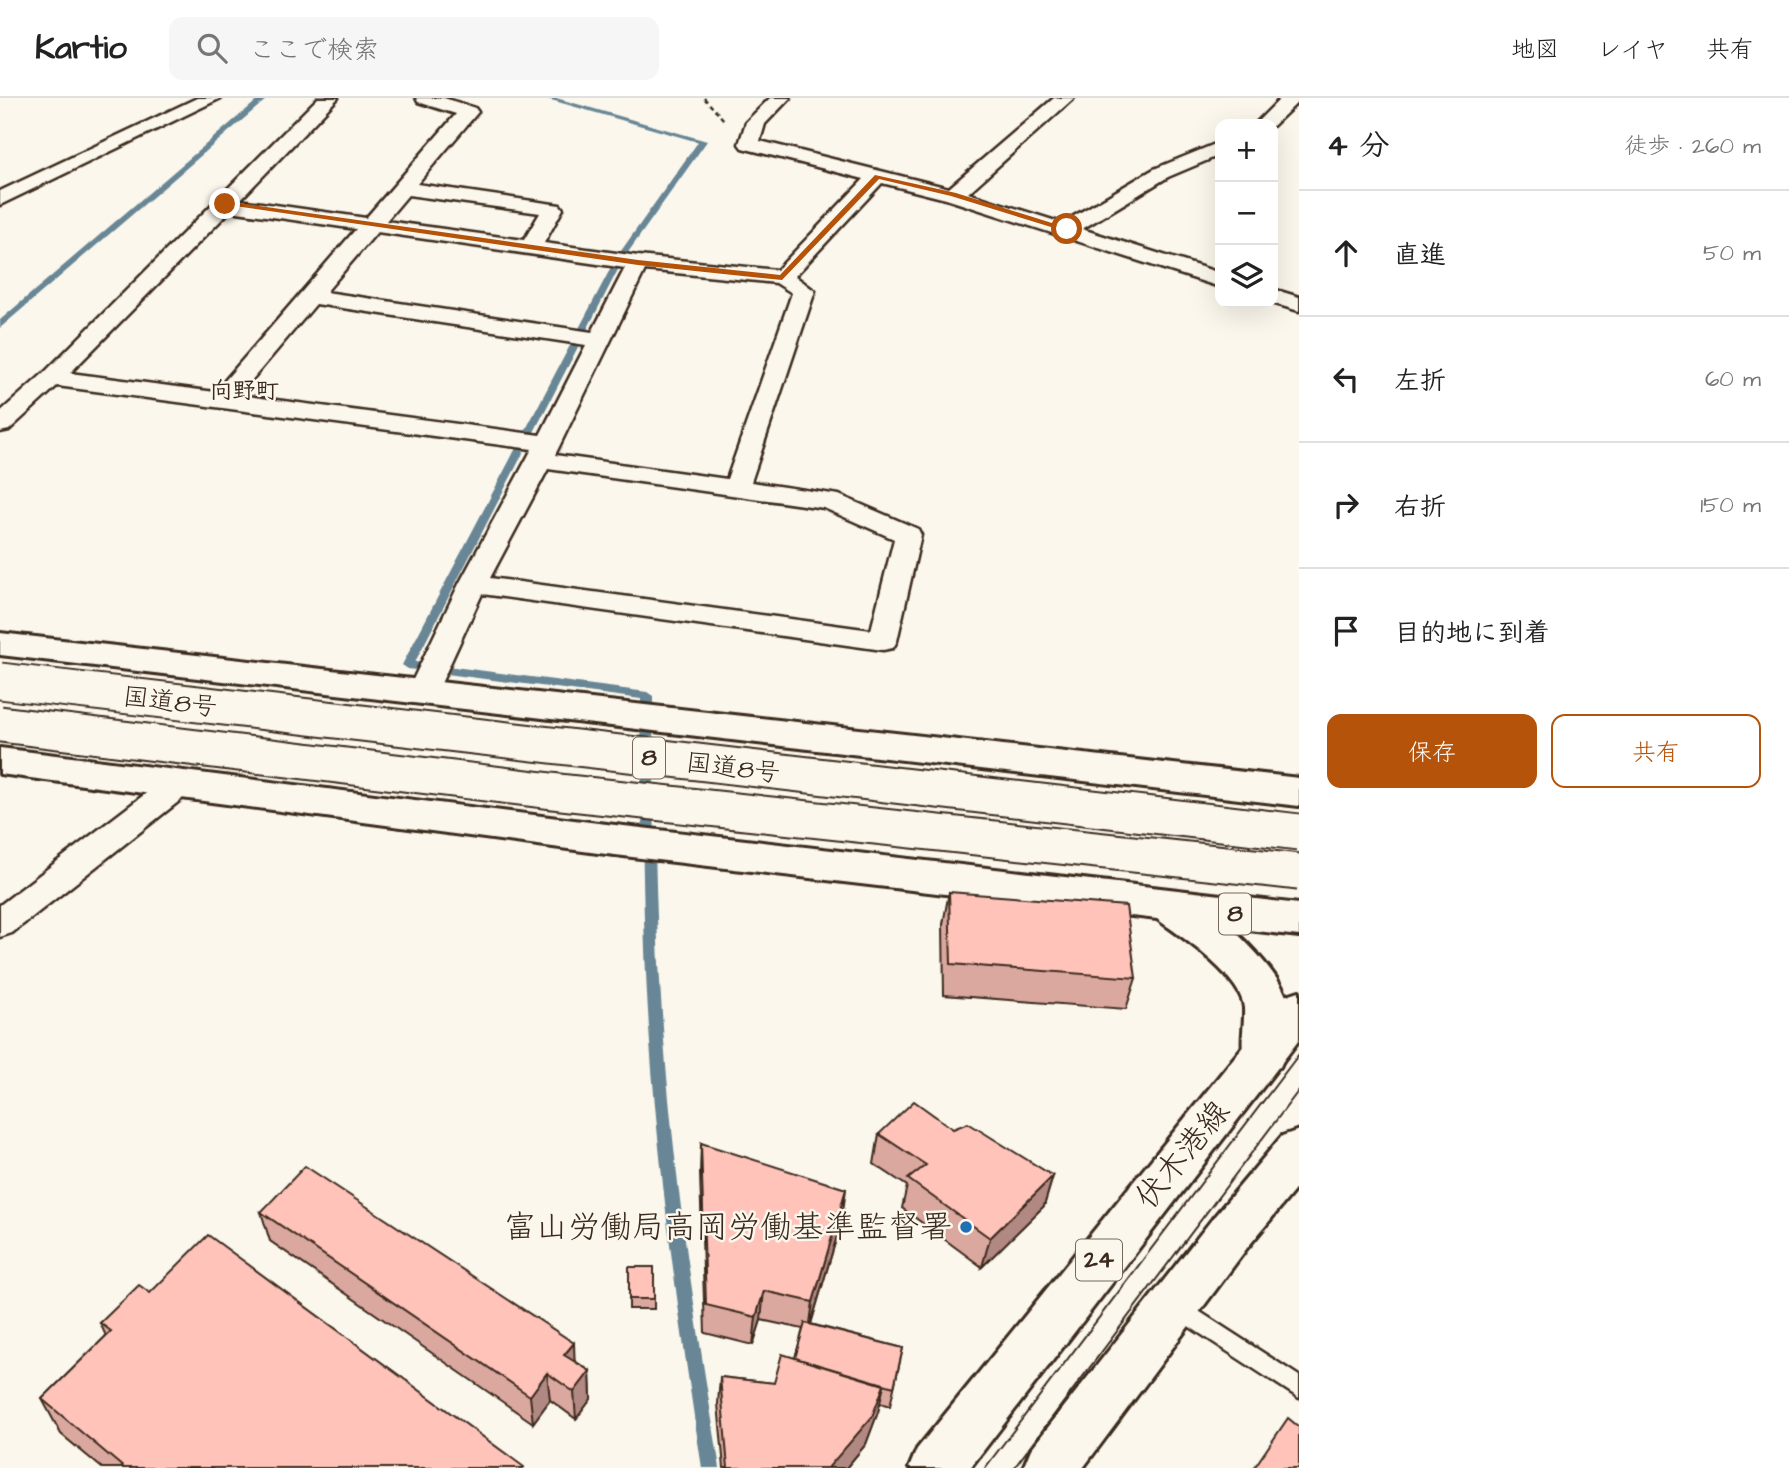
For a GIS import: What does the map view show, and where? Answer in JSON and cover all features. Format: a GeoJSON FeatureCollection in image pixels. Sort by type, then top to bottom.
{"type":"FeatureCollection","features":[{"type":"Feature","properties":{"kind":"main road","name":"8"},"geometry":{"type":"LineString","coordinates":[[0,644],[423,690],[1299,792]]}},
{"type":"Feature","properties":{"kind":"main road","name":"国道8号"},"geometry":{"type":"LineString","coordinates":[[0,681],[1299,832]]}},
{"type":"Feature","properties":{"kind":"main road","name":"国道8号"},"geometry":{"type":"LineString","coordinates":[[0,724],[574,793],[1299,872]]}},
{"type":"Feature","properties":{"kind":"main road","name":"8"},"geometry":{"type":"LineString","coordinates":[[0,761],[611,840],[1299,920]]}},
{"type":"Feature","properties":{"kind":"main road"},"geometry":{"type":"LineString","coordinates":[[1170,907],[1214,938],[1239,961],[1266,1002],[1264,1054]]}},
{"type":"Feature","properties":{"kind":"main road","name":"伏木港線"},"geometry":{"type":"LineString","coordinates":[[936,1468],[1299,1008]]}},
{"type":"Feature","properties":{"kind":"main road"},"geometry":{"type":"LineString","coordinates":[[1050,1468],[1299,1150]]}},
{"type":"Feature","properties":{"kind":"street"},"geometry":{"type":"LineString","coordinates":[[0,199],[212,98]]}},
{"type":"Feature","properties":{"kind":"street"},"geometry":{"type":"LineString","coordinates":[[0,425],[52,378],[329,98]]}},
{"type":"Feature","properties":{"kind":"street"},"geometry":{"type":"LineString","coordinates":[[220,402],[468,112],[425,98]]}},
{"type":"Feature","properties":{"kind":"street"},"geometry":{"type":"LineString","coordinates":[[781,98],[756,122],[748,144],[953,194],[1215,278]]}},
{"type":"Feature","properties":{"kind":"street"},"geometry":{"type":"LineString","coordinates":[[953,194],[1065,98]]}},
{"type":"Feature","properties":{"kind":"street"},"geometry":{"type":"LineString","coordinates":[[1269,119],[1292,98]]}},
{"type":"Feature","properties":{"kind":"street"},"geometry":{"type":"LineString","coordinates":[[1067,229],[1161,173],[1215,150]]}},
{"type":"Feature","properties":{"kind":"street"},"geometry":{"type":"LineString","coordinates":[[782,277],[877,177]]}},
{"type":"Feature","properties":{"kind":"street"},"geometry":{"type":"LineString","coordinates":[[403,188],[554,209],[531,247]]}},
{"type":"Feature","properties":{"kind":"street"},"geometry":{"type":"LineString","coordinates":[[225,204],[622,260],[782,277],[804,290],[737,486]]}},
{"type":"Feature","properties":{"kind":"street"},"geometry":{"type":"LineString","coordinates":[[423,690],[473,584],[543,452],[586,338],[622,260]]}},
{"type":"Feature","properties":{"kind":"street"},"geometry":{"type":"LineString","coordinates":[[309,296],[586,338]]}},
{"type":"Feature","properties":{"kind":"street"},"geometry":{"type":"LineString","coordinates":[[1278,298],[1299,304]]}},
{"type":"Feature","properties":{"kind":"street"},"geometry":{"type":"LineString","coordinates":[[52,378],[543,452],[830,501],[908,535],[883,641],[473,584]]}},
{"type":"Feature","properties":{"kind":"street"},"geometry":{"type":"LineString","coordinates":[[0,924],[181,783]]}},
{"type":"Feature","properties":{"kind":"lane"},"geometry":{"type":"LineString","coordinates":[[1175,1305],[1299,1388]]}},
{"type":"Feature","properties":{"kind":"building"},"geometry":{"type":"Polygon","coordinates":[[[949,892],[1126,906],[1136,978],[951,964],[949,892]]]}},
{"type":"Feature","properties":{"kind":"building"},"geometry":{"type":"Polygon","coordinates":[[[914,1101],[953,1129],[968,1123],[1053,1176],[990,1238],[908,1179],[926,1165],[879,1134],[914,1101]]]}},
{"type":"Feature","properties":{"kind":"building"},"geometry":{"type":"Polygon","coordinates":[[[701,1143],[846,1189],[813,1302],[764,1291],[756,1317],[706,1305],[701,1143]]]}},
{"type":"Feature","properties":{"kind":"building"},"geometry":{"type":"Polygon","coordinates":[[[305,1166],[574,1343],[564,1355],[590,1371],[574,1392],[547,1373],[530,1396],[261,1212],[305,1166]]]}},
{"type":"Feature","properties":{"kind":"building"},"geometry":{"type":"Polygon","coordinates":[[[208,1235],[524,1467],[124,1468],[42,1399],[111,1331],[100,1323],[139,1285],[150,1293],[208,1235]]]}},
{"type":"Feature","properties":{"kind":"building"},"geometry":{"type":"Polygon","coordinates":[[[629,1267],[654,1267],[654,1299],[629,1299],[629,1267]]]}},
{"type":"Feature","properties":{"kind":"building"},"geometry":{"type":"Polygon","coordinates":[[[805,1323],[903,1348],[894,1387],[795,1358],[805,1323]]]}},
{"type":"Feature","properties":{"kind":"building"},"geometry":{"type":"Polygon","coordinates":[[[782,1354],[884,1385],[872,1417],[828,1468],[728,1468],[720,1377],[774,1383],[782,1354]]]}},
{"type":"Feature","properties":{"kind":"building"},"geometry":{"type":"Polygon","coordinates":[[[1288,1418],[1299,1427],[1299,1468],[1254,1468],[1288,1418]]]}},
{"type":"Feature","properties":{"kind":"waterway"},"geometry":{"type":"LineString","coordinates":[[0,325],[264,98]]}},
{"type":"Feature","properties":{"kind":"waterway"},"geometry":{"type":"LineString","coordinates":[[548,98],[703,141],[620,258],[408,665],[647,696],[654,998],[661,1095],[679,1255],[711,1468]]}},
{"type":"Feature","properties":{"kind":"tram line"},"geometry":{"type":"LineString","coordinates":[[985,1468],[1299,1054]]}},
{"type":"Feature","properties":{"kind":"tram line"},"geometry":{"type":"LineString","coordinates":[[1014,1468],[1299,1090]]}},
{"type":"Feature","properties":{"kind":"place","name":"富山労働局高岡労働基準監督署"},"geometry":{"type":"Point","coordinates":[966,1227]}},
{"type":"Feature","properties":{"kind":"district","name":"向野町"},"geometry":{"type":"Point","coordinates":[244,391]}},
{"type":"Feature","properties":{"kind":"route"},"geometry":{"type":"LineString","coordinates":[[225,204],[638,263],[782,277],[877,177],[953,194],[1067,229]]}}]}
